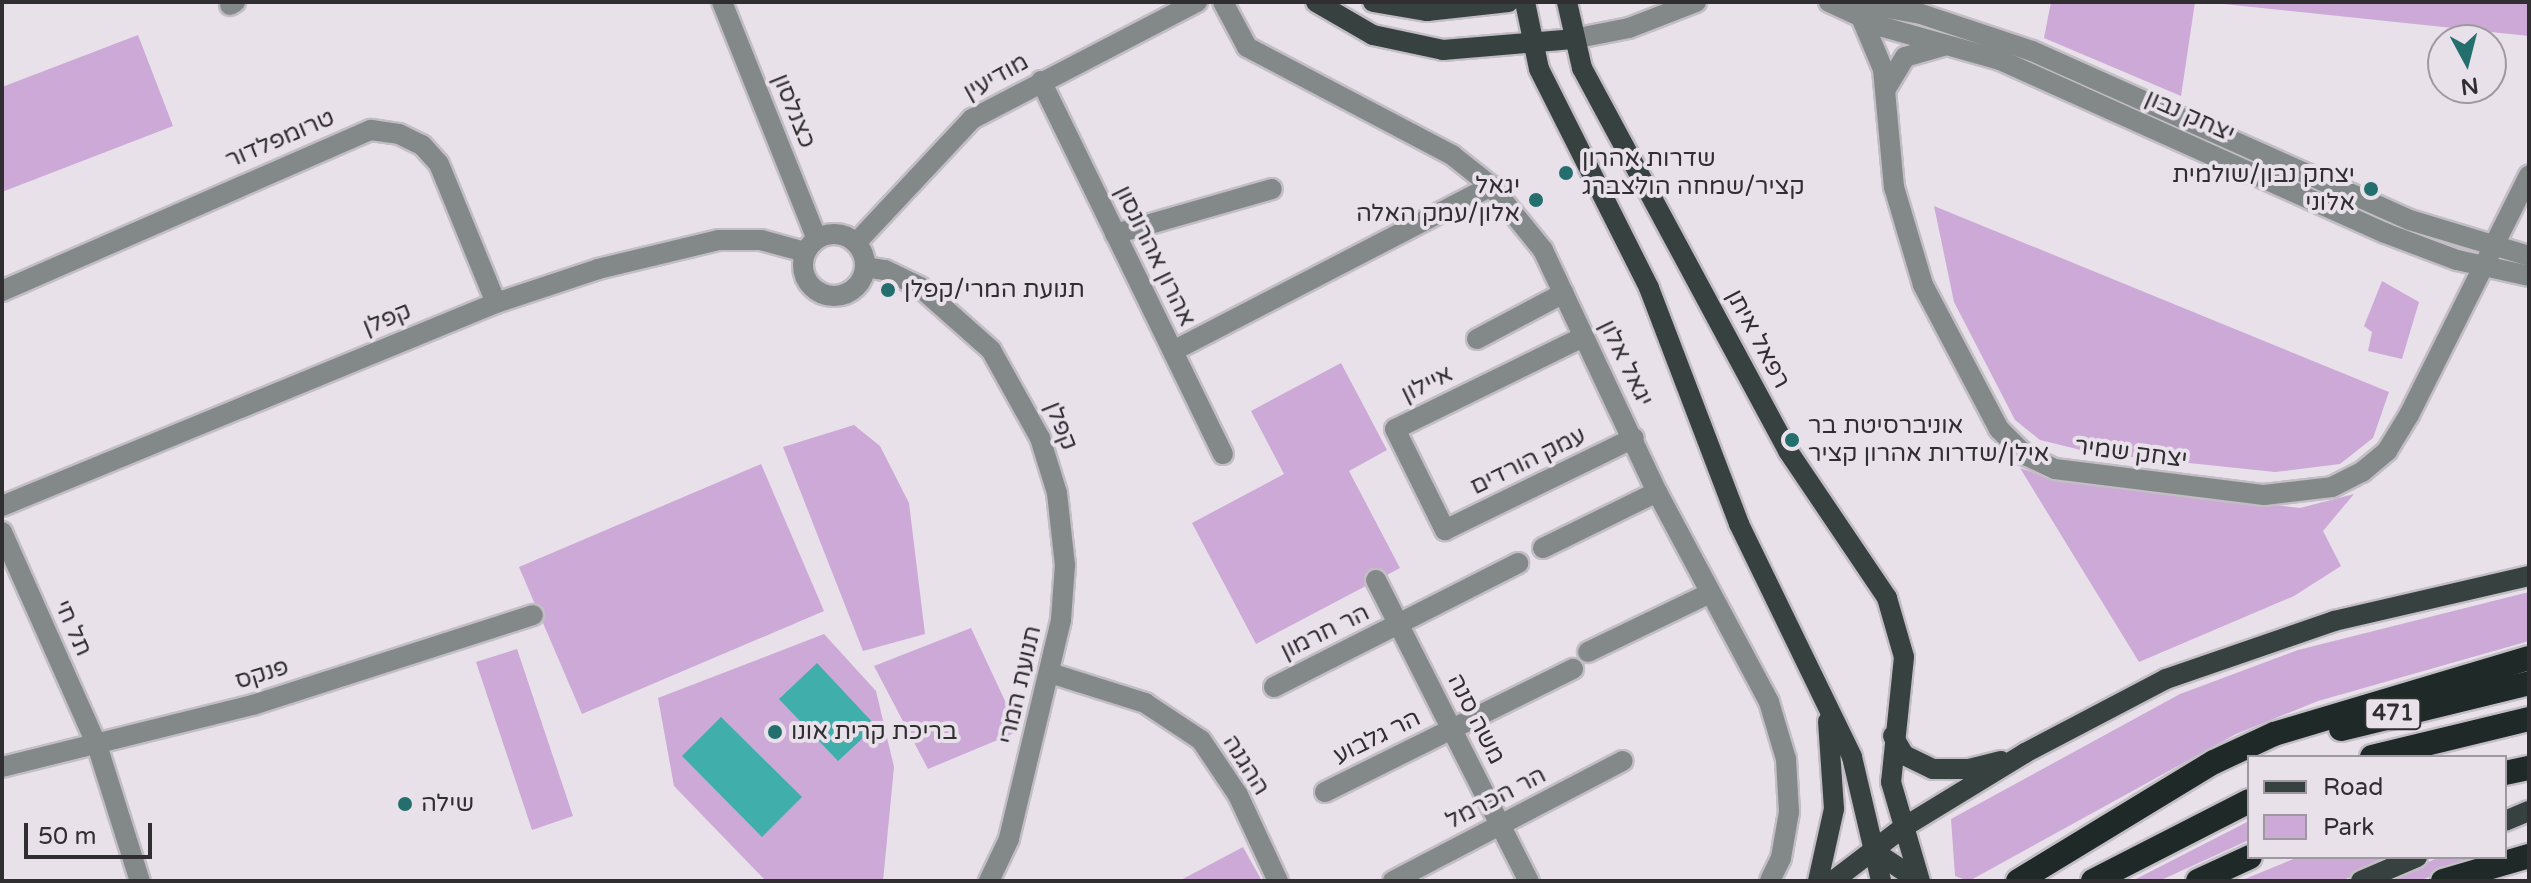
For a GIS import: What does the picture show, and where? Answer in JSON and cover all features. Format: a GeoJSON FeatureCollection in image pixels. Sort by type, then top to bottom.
{"type":"FeatureCollection","features":[{"type":"Feature","properties":{"kind":"highway"},"geometry":{"type":"LineString","coordinates":[[2018,881],[2214,762],[2274,734],[2529,658]]}},
{"type":"Feature","properties":{"kind":"highway","name":"471"},"geometry":{"type":"LineString","coordinates":[[2266,755],[2422,706],[2529,683]]}},
{"type":"Feature","properties":{"kind":"highway","name":"471"},"geometry":{"type":"LineString","coordinates":[[2380,755],[2529,719]]}},
{"type":"Feature","properties":{"kind":"highway"},"geometry":{"type":"LineString","coordinates":[[2109,824],[2247,762]]}},
{"type":"Feature","properties":{"kind":"highway"},"geometry":{"type":"LineString","coordinates":[[2507,773],[2529,768]]}},
{"type":"Feature","properties":{"kind":"highway"},"geometry":{"type":"LineString","coordinates":[[2093,881],[2247,802]]}},
{"type":"Feature","properties":{"kind":"highway"},"geometry":{"type":"LineString","coordinates":[[2443,881],[2529,856]]}},
{"type":"Feature","properties":{"kind":"highway"},"geometry":{"type":"LineString","coordinates":[[2198,881],[2247,858]]}},
{"type":"Feature","properties":{"kind":"main road"},"geometry":{"type":"LineString","coordinates":[[1316,2],[1351,24],[1406,45],[1443,50],[1532,46],[1573,39]]}},
{"type":"Feature","properties":{"kind":"main road"},"geometry":{"type":"LineString","coordinates":[[1373,2],[1436,7],[1509,2]]}},
{"type":"Feature","properties":{"kind":"main road"},"geometry":{"type":"LineString","coordinates":[[1525,2],[1532,46],[1546,85],[1649,288],[1739,524],[1859,779],[1881,881]]}},
{"type":"Feature","properties":{"kind":"main road","name":"רפאל איתן"},"geometry":{"type":"LineString","coordinates":[[1567,2],[1582,68],[1788,451],[1887,598],[1904,657],[1893,736],[1891,782],[1919,881]]}},
{"type":"Feature","properties":{"kind":"main road"},"geometry":{"type":"LineString","coordinates":[[1833,881],[1904,827],[2118,701],[2220,657],[2334,621],[2528,577]]}},
{"type":"Feature","properties":{"kind":"main road"},"geometry":{"type":"LineString","coordinates":[[1818,881],[1834,809],[1827,713]]}},
{"type":"Feature","properties":{"kind":"main road"},"geometry":{"type":"LineString","coordinates":[[1893,736],[1904,755],[1933,769],[1969,769],[2025,753]]}},
{"type":"Feature","properties":{"kind":"main road"},"geometry":{"type":"LineString","coordinates":[[2507,820],[2529,811]]}},
{"type":"Feature","properties":{"kind":"main road"},"geometry":{"type":"LineString","coordinates":[[1872,850],[1919,881]]}},
{"type":"Feature","properties":{"kind":"main road"},"geometry":{"type":"LineString","coordinates":[[2361,881],[2412,859]]}},
{"type":"Feature","properties":{"kind":"street","name":"מודיעין"},"geometry":{"type":"LineString","coordinates":[[856,243],[972,119],[1197,2]]}},
{"type":"Feature","properties":{"kind":"street","name":"יגאל אלון"},"geometry":{"type":"LineString","coordinates":[[1223,2],[1247,47],[1428,139],[1491,186],[1543,250],[1708,594],[1763,684],[1784,748],[1788,821],[1781,858],[1770,881]]}},
{"type":"Feature","properties":{"kind":"street"},"geometry":{"type":"LineString","coordinates":[[1573,39],[1629,28],[1696,2]]}},
{"type":"Feature","properties":{"kind":"street","name":"יצחק נבון"},"geometry":{"type":"LineString","coordinates":[[1829,2],[1948,45],[2000,60],[2385,233],[2483,267],[2529,276]]}},
{"type":"Feature","properties":{"kind":"street","name":"כצנלסון"},"geometry":{"type":"LineString","coordinates":[[724,3],[811,246]]}},
{"type":"Feature","properties":{"kind":"street","name":"יצחק נבון"},"geometry":{"type":"LineString","coordinates":[[1857,10],[1921,14],[2032,51],[2410,220],[2529,256]]}},
{"type":"Feature","properties":{"kind":"street","name":"יצחק שמיר"},"geometry":{"type":"LineString","coordinates":[[1857,10],[1879,54],[1896,195],[1923,285],[1999,429],[2025,455],[2055,469],[2264,495],[2332,487],[2362,472],[2387,451],[2529,175]]}},
{"type":"Feature","properties":{"kind":"street"},"geometry":{"type":"LineString","coordinates":[[1886,95],[1892,72],[1905,57],[1948,45]]}},
{"type":"Feature","properties":{"kind":"street","name":"אהרון אהרונסון"},"geometry":{"type":"LineString","coordinates":[[1041,81],[1223,454]]}},
{"type":"Feature","properties":{"kind":"street","name":"טרומפלדור"},"geometry":{"type":"LineString","coordinates":[[2,291],[371,130],[399,134],[422,145],[439,164],[496,303]]}},
{"type":"Feature","properties":{"kind":"street"},"geometry":{"type":"LineString","coordinates":[[1173,351],[1491,186]]}},
{"type":"Feature","properties":{"kind":"street"},"geometry":{"type":"LineString","coordinates":[[1115,234],[1272,189]]}},
{"type":"Feature","properties":{"kind":"street"},"geometry":{"type":"LineString","coordinates":[[833,234],[856,243],[865,267],[850,291],[822,293],[805,276],[811,246],[833,234]]}},
{"type":"Feature","properties":{"kind":"street","name":"קפלן"},"geometry":{"type":"LineString","coordinates":[[2,506],[496,303],[695,242],[761,240],[811,246]]}},
{"type":"Feature","properties":{"kind":"street","name":"קפלן"},"geometry":{"type":"LineString","coordinates":[[865,267],[885,270],[920,287],[991,350],[1040,438],[1057,493]]}},
{"type":"Feature","properties":{"kind":"street"},"geometry":{"type":"LineString","coordinates":[[1477,339],[1564,293]]}},
{"type":"Feature","properties":{"kind":"street","name":"איילון"},"geometry":{"type":"LineString","coordinates":[[1445,530],[1395,429],[1583,337]]}},
{"type":"Feature","properties":{"kind":"street","name":"עמק הורדים"},"geometry":{"type":"LineString","coordinates":[[1445,530],[1634,438]]}},
{"type":"Feature","properties":{"kind":"street"},"geometry":{"type":"LineString","coordinates":[[1543,548],[1657,492]]}},
{"type":"Feature","properties":{"kind":"street","name":"תנועת המרי"},"geometry":{"type":"LineString","coordinates":[[989,881],[1009,839],[1050,673],[1065,565],[1057,493]]}},
{"type":"Feature","properties":{"kind":"street","name":"תל חי"},"geometry":{"type":"LineString","coordinates":[[2,532],[97,745],[140,881]]}},
{"type":"Feature","properties":{"kind":"street","name":"הר חרמון"},"geometry":{"type":"LineString","coordinates":[[1274,687],[1518,563]]}},
{"type":"Feature","properties":{"kind":"street","name":"משה סנה"},"geometry":{"type":"LineString","coordinates":[[1376,580],[1529,881]]}},
{"type":"Feature","properties":{"kind":"street"},"geometry":{"type":"LineString","coordinates":[[1588,652],[1708,594]]}},
{"type":"Feature","properties":{"kind":"street","name":"פנקס"},"geometry":{"type":"LineString","coordinates":[[2,767],[253,705],[533,615]]}},
{"type":"Feature","properties":{"kind":"street","name":"הר גלבוע"},"geometry":{"type":"LineString","coordinates":[[1325,792],[1573,669]]}},
{"type":"Feature","properties":{"kind":"street","name":"ההגנה"},"geometry":{"type":"LineString","coordinates":[[1050,673],[1128,696],[1189,730],[1228,778],[1278,881]]}},
{"type":"Feature","properties":{"kind":"street","name":"הר הכרמל"},"geometry":{"type":"LineString","coordinates":[[1393,881],[1623,761]]}},
{"type":"Feature","properties":{"kind":"green space"},"geometry":{"type":"Polygon","coordinates":[[[2051,2],[2195,2],[2181,96],[2044,38],[2051,2]]]}},
{"type":"Feature","properties":{"kind":"green space"},"geometry":{"type":"Polygon","coordinates":[[[2205,2],[2529,2],[2529,36],[2507,34],[2507,24],[2427,25],[2205,2]]]}},
{"type":"Feature","properties":{"kind":"green space"},"geometry":{"type":"Polygon","coordinates":[[[138,35],[173,126],[2,192],[2,87],[138,35]]]}},
{"type":"Feature","properties":{"kind":"green space"},"geometry":{"type":"Polygon","coordinates":[[[1934,206],[2389,392],[2373,438],[2340,464],[2275,472],[2093,453],[2040,440],[2015,420],[1954,302],[1934,206]]]}},
{"type":"Feature","properties":{"kind":"green space"},"geometry":{"type":"Polygon","coordinates":[[[2382,281],[2419,302],[2402,359],[2368,351],[2372,332],[2364,326],[2382,281]]]}},
{"type":"Feature","properties":{"kind":"green space"},"geometry":{"type":"Polygon","coordinates":[[[1341,363],[1387,450],[1349,471],[1400,568],[1256,644],[1192,523],[1284,474],[1251,411],[1341,363]]]}},
{"type":"Feature","properties":{"kind":"green space"},"geometry":{"type":"Polygon","coordinates":[[[854,425],[880,446],[909,503],[925,634],[863,651],[783,447],[854,425]]]}},
{"type":"Feature","properties":{"kind":"green space"},"geometry":{"type":"Polygon","coordinates":[[[761,464],[824,611],[582,714],[519,567],[761,464]]]}},
{"type":"Feature","properties":{"kind":"green space"},"geometry":{"type":"Polygon","coordinates":[[[2020,468],[2052,479],[2300,508],[2354,494],[2323,531],[2341,566],[2294,596],[2139,662],[2020,468]]]}},
{"type":"Feature","properties":{"kind":"green space"},"geometry":{"type":"Polygon","coordinates":[[[2529,592],[2529,641],[2318,701],[2236,734],[1969,881],[1955,876],[1951,819],[2180,694],[2298,650],[2529,592]]]}},
{"type":"Feature","properties":{"kind":"green space"},"geometry":{"type":"Polygon","coordinates":[[[971,628],[1019,731],[928,769],[874,666],[971,628]]]}},
{"type":"Feature","properties":{"kind":"green space","name":"בריכת קרית אונו"},"geometry":{"type":"Polygon","coordinates":[[[824,634],[876,691],[894,767],[883,881],[766,881],[674,786],[658,698],[824,634]]]}},
{"type":"Feature","properties":{"kind":"green space"},"geometry":{"type":"Polygon","coordinates":[[[517,649],[573,816],[532,830],[476,662],[517,649]]]}},
{"type":"Feature","properties":{"kind":"green space"},"geometry":{"type":"Polygon","coordinates":[[[2247,822],[2247,841],[2159,881],[2132,881],[2247,822]]]}},
{"type":"Feature","properties":{"kind":"green space"},"geometry":{"type":"Polygon","coordinates":[[[1243,847],[1262,881],[1179,881],[1243,847]]]}},
{"type":"Feature","properties":{"kind":"green space"},"geometry":{"type":"Polygon","coordinates":[[[2293,859],[2393,859],[2341,881],[2240,881],[2293,859]]]}},
{"type":"Feature","properties":{"kind":"green space"},"geometry":{"type":"Polygon","coordinates":[[[2435,859],[2488,859],[2417,881],[2383,881],[2435,859]]]}},
{"type":"Feature","properties":{"kind":"water"},"geometry":{"type":"Polygon","coordinates":[[[817,663],[876,726],[838,761],[779,699],[817,663]]]}},
{"type":"Feature","properties":{"kind":"water"},"geometry":{"type":"Polygon","coordinates":[[[721,717],[802,797],[762,837],[682,756],[721,717]]]}},
{"type":"Feature","properties":{"kind":"place","name":"שדרות אהרון קציר/שמחה הולצברג"},"geometry":{"type":"Point","coordinates":[1566,173]}},
{"type":"Feature","properties":{"kind":"place","name":"יצחק נבון/שולמית אלוני"},"geometry":{"type":"Point","coordinates":[2371,189]}},
{"type":"Feature","properties":{"kind":"place","name":"יגאל אלון/עמק האלה"},"geometry":{"type":"Point","coordinates":[1536,200]}},
{"type":"Feature","properties":{"kind":"place","name":"תנועת המרי/קפלן"},"geometry":{"type":"Point","coordinates":[888,290]}},
{"type":"Feature","properties":{"kind":"place","name":"אוניברסיטת בר אילן/שדרות אהרון קציר"},"geometry":{"type":"Point","coordinates":[1792,440]}},
{"type":"Feature","properties":{"kind":"place","name":"בריכת קרית אונו"},"geometry":{"type":"Point","coordinates":[775,732]}},
{"type":"Feature","properties":{"kind":"place","name":"שילה"},"geometry":{"type":"Point","coordinates":[405,804]}}]}
